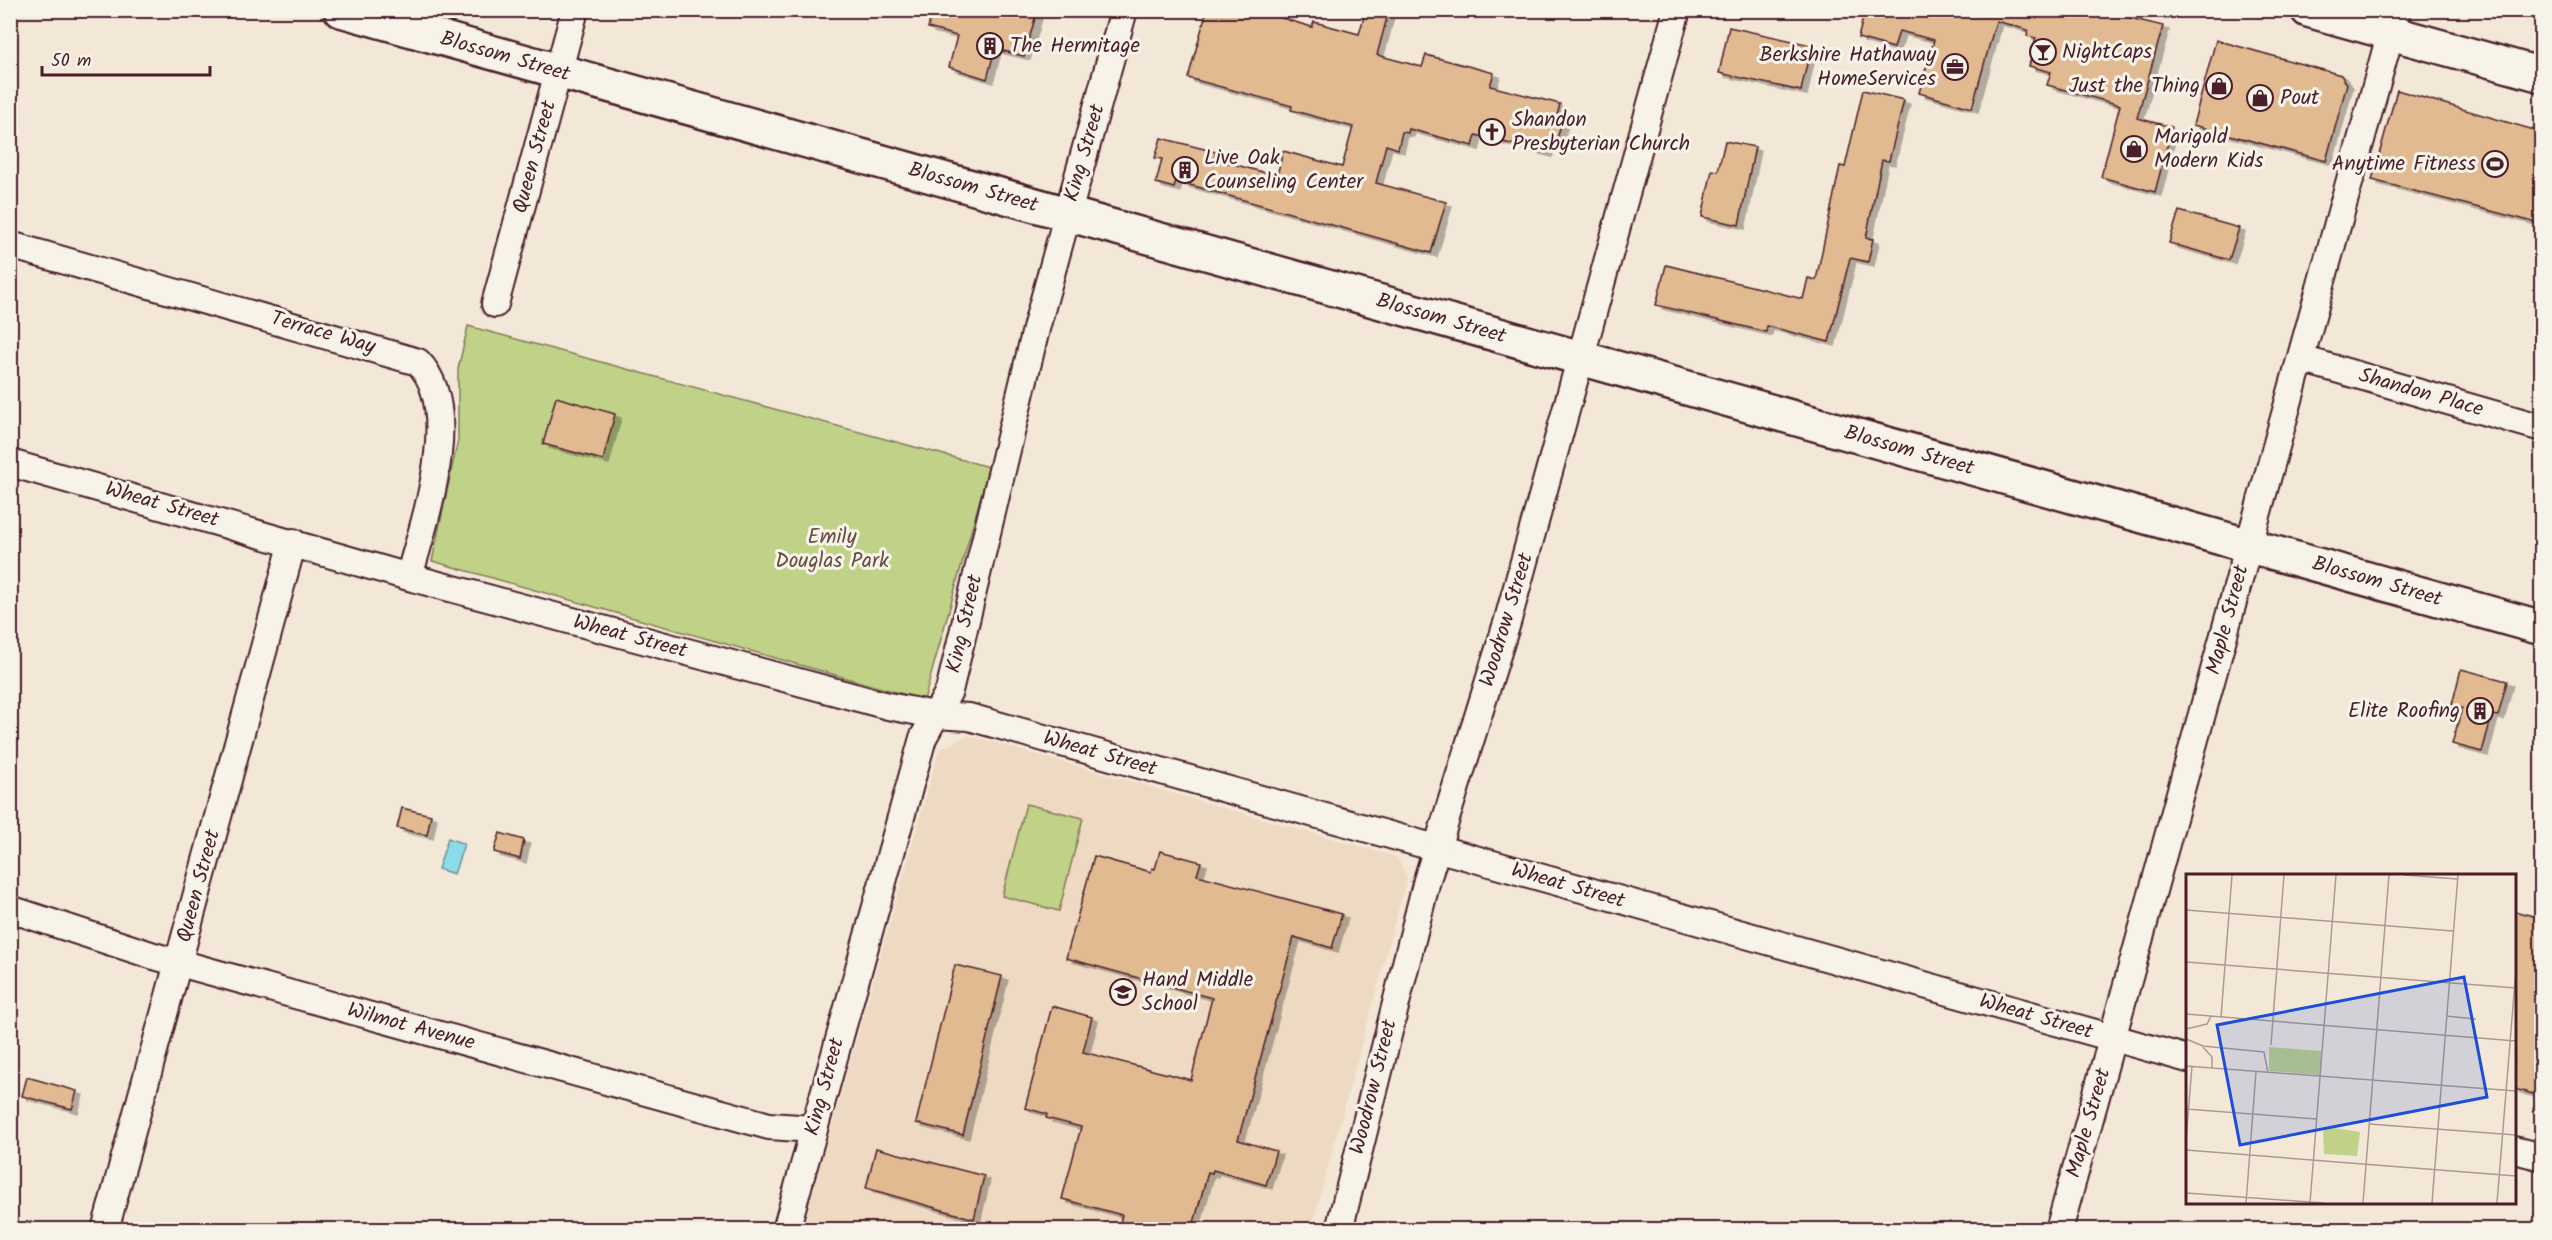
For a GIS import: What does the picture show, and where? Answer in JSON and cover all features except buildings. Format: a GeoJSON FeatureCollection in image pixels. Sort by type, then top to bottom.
{"type":"FeatureCollection","features":[{"type":"Feature","properties":{"kind":"street","name":"Blossom Street"},"geometry":{"type":"LineString","coordinates":[[341,10],[2541,628]]}},
{"type":"Feature","properties":{"kind":"street","name":"Queen Street"},"geometry":{"type":"LineString","coordinates":[[495,304],[576,10]]}},
{"type":"Feature","properties":{"kind":"street","name":"King Street"},"geometry":{"type":"LineString","coordinates":[[786,1230],[923,738],[949,691],[1037,325],[1125,10]]}},
{"type":"Feature","properties":{"kind":"street","name":"Woodrow Street"},"geometry":{"type":"LineString","coordinates":[[1339,1230],[1436,849],[1508,623],[1677,10]]}},
{"type":"Feature","properties":{"kind":"street"},"geometry":{"type":"LineString","coordinates":[[2308,10],[2394,22],[2541,75]]}},
{"type":"Feature","properties":{"kind":"street","name":"Maple Street"},"geometry":{"type":"LineString","coordinates":[[2059,1230],[2394,22]]}},
{"type":"Feature","properties":{"kind":"street","name":"Terrace Way"},"geometry":{"type":"LineString","coordinates":[[10,245],[418,362],[433,381],[439,433],[434,485],[409,577]]}},
{"type":"Feature","properties":{"kind":"street","name":"Shandon Place"},"geometry":{"type":"LineString","coordinates":[[2301,359],[2541,428]]}},
{"type":"Feature","properties":{"kind":"street","name":"Wheat Street"},"geometry":{"type":"LineString","coordinates":[[10,463],[409,577],[888,706],[935,715],[969,717],[2186,1059]]}},
{"type":"Feature","properties":{"kind":"street","name":"Queen Street"},"geometry":{"type":"LineString","coordinates":[[105,1230],[293,542]]}},
{"type":"Feature","properties":{"kind":"street","name":"Wilmot Avenue"},"geometry":{"type":"LineString","coordinates":[[10,909],[178,962],[769,1126],[814,1129]]}},
{"type":"Feature","properties":{"kind":"street"},"geometry":{"type":"LineString","coordinates":[[2516,1151],[2541,1157]]}},
{"type":"Feature","properties":{"kind":"shaded area","name":"Hand Middle School"},"geometry":{"type":"Polygon","coordinates":[[[968,735],[1397,857],[1407,878],[1311,1229],[802,1230],[939,750],[968,735]]]}},
{"type":"Feature","properties":{"kind":"green space","name":"Emily Douglas Park"},"geometry":{"type":"Polygon","coordinates":[[[468,326],[989,467],[924,700],[432,561],[458,440],[458,369],[468,326]]]}},
{"type":"Feature","properties":{"kind":"green space"},"geometry":{"type":"Polygon","coordinates":[[[1026,804],[1083,818],[1059,911],[1002,896],[1026,804]]]}},
{"type":"Feature","properties":{"kind":"water"},"geometry":{"type":"Polygon","coordinates":[[[448,838],[464,844],[454,874],[438,869],[448,838]]]}},
{"type":"Feature","properties":{"kind":"place","name":"The Hermitage"},"geometry":{"type":"Point","coordinates":[990,46]}},
{"type":"Feature","properties":{"kind":"place","name":"NightCaps"},"geometry":{"type":"Point","coordinates":[2043,52]}},
{"type":"Feature","properties":{"kind":"place","name":"Berkshire Hathaway HomeServices"},"geometry":{"type":"Point","coordinates":[1955,67]}},
{"type":"Feature","properties":{"kind":"place","name":"Just the Thing"},"geometry":{"type":"Point","coordinates":[2219,86]}},
{"type":"Feature","properties":{"kind":"place","name":"Pout"},"geometry":{"type":"Point","coordinates":[2260,98]}},
{"type":"Feature","properties":{"kind":"place","name":"Shandon Presbyterian Church"},"geometry":{"type":"Point","coordinates":[1492,132]}},
{"type":"Feature","properties":{"kind":"place","name":"Marigold Modern Kids"},"geometry":{"type":"Point","coordinates":[2134,149]}},
{"type":"Feature","properties":{"kind":"place","name":"Anytime Fitness"},"geometry":{"type":"Point","coordinates":[2495,164]}},
{"type":"Feature","properties":{"kind":"place","name":"Live Oak Counseling Center"},"geometry":{"type":"Point","coordinates":[1185,170]}},
{"type":"Feature","properties":{"kind":"place","name":"Elite Roofing"},"geometry":{"type":"Point","coordinates":[2480,711]}},
{"type":"Feature","properties":{"kind":"place","name":"Hand Middle School"},"geometry":{"type":"Point","coordinates":[1123,992]}}]}
